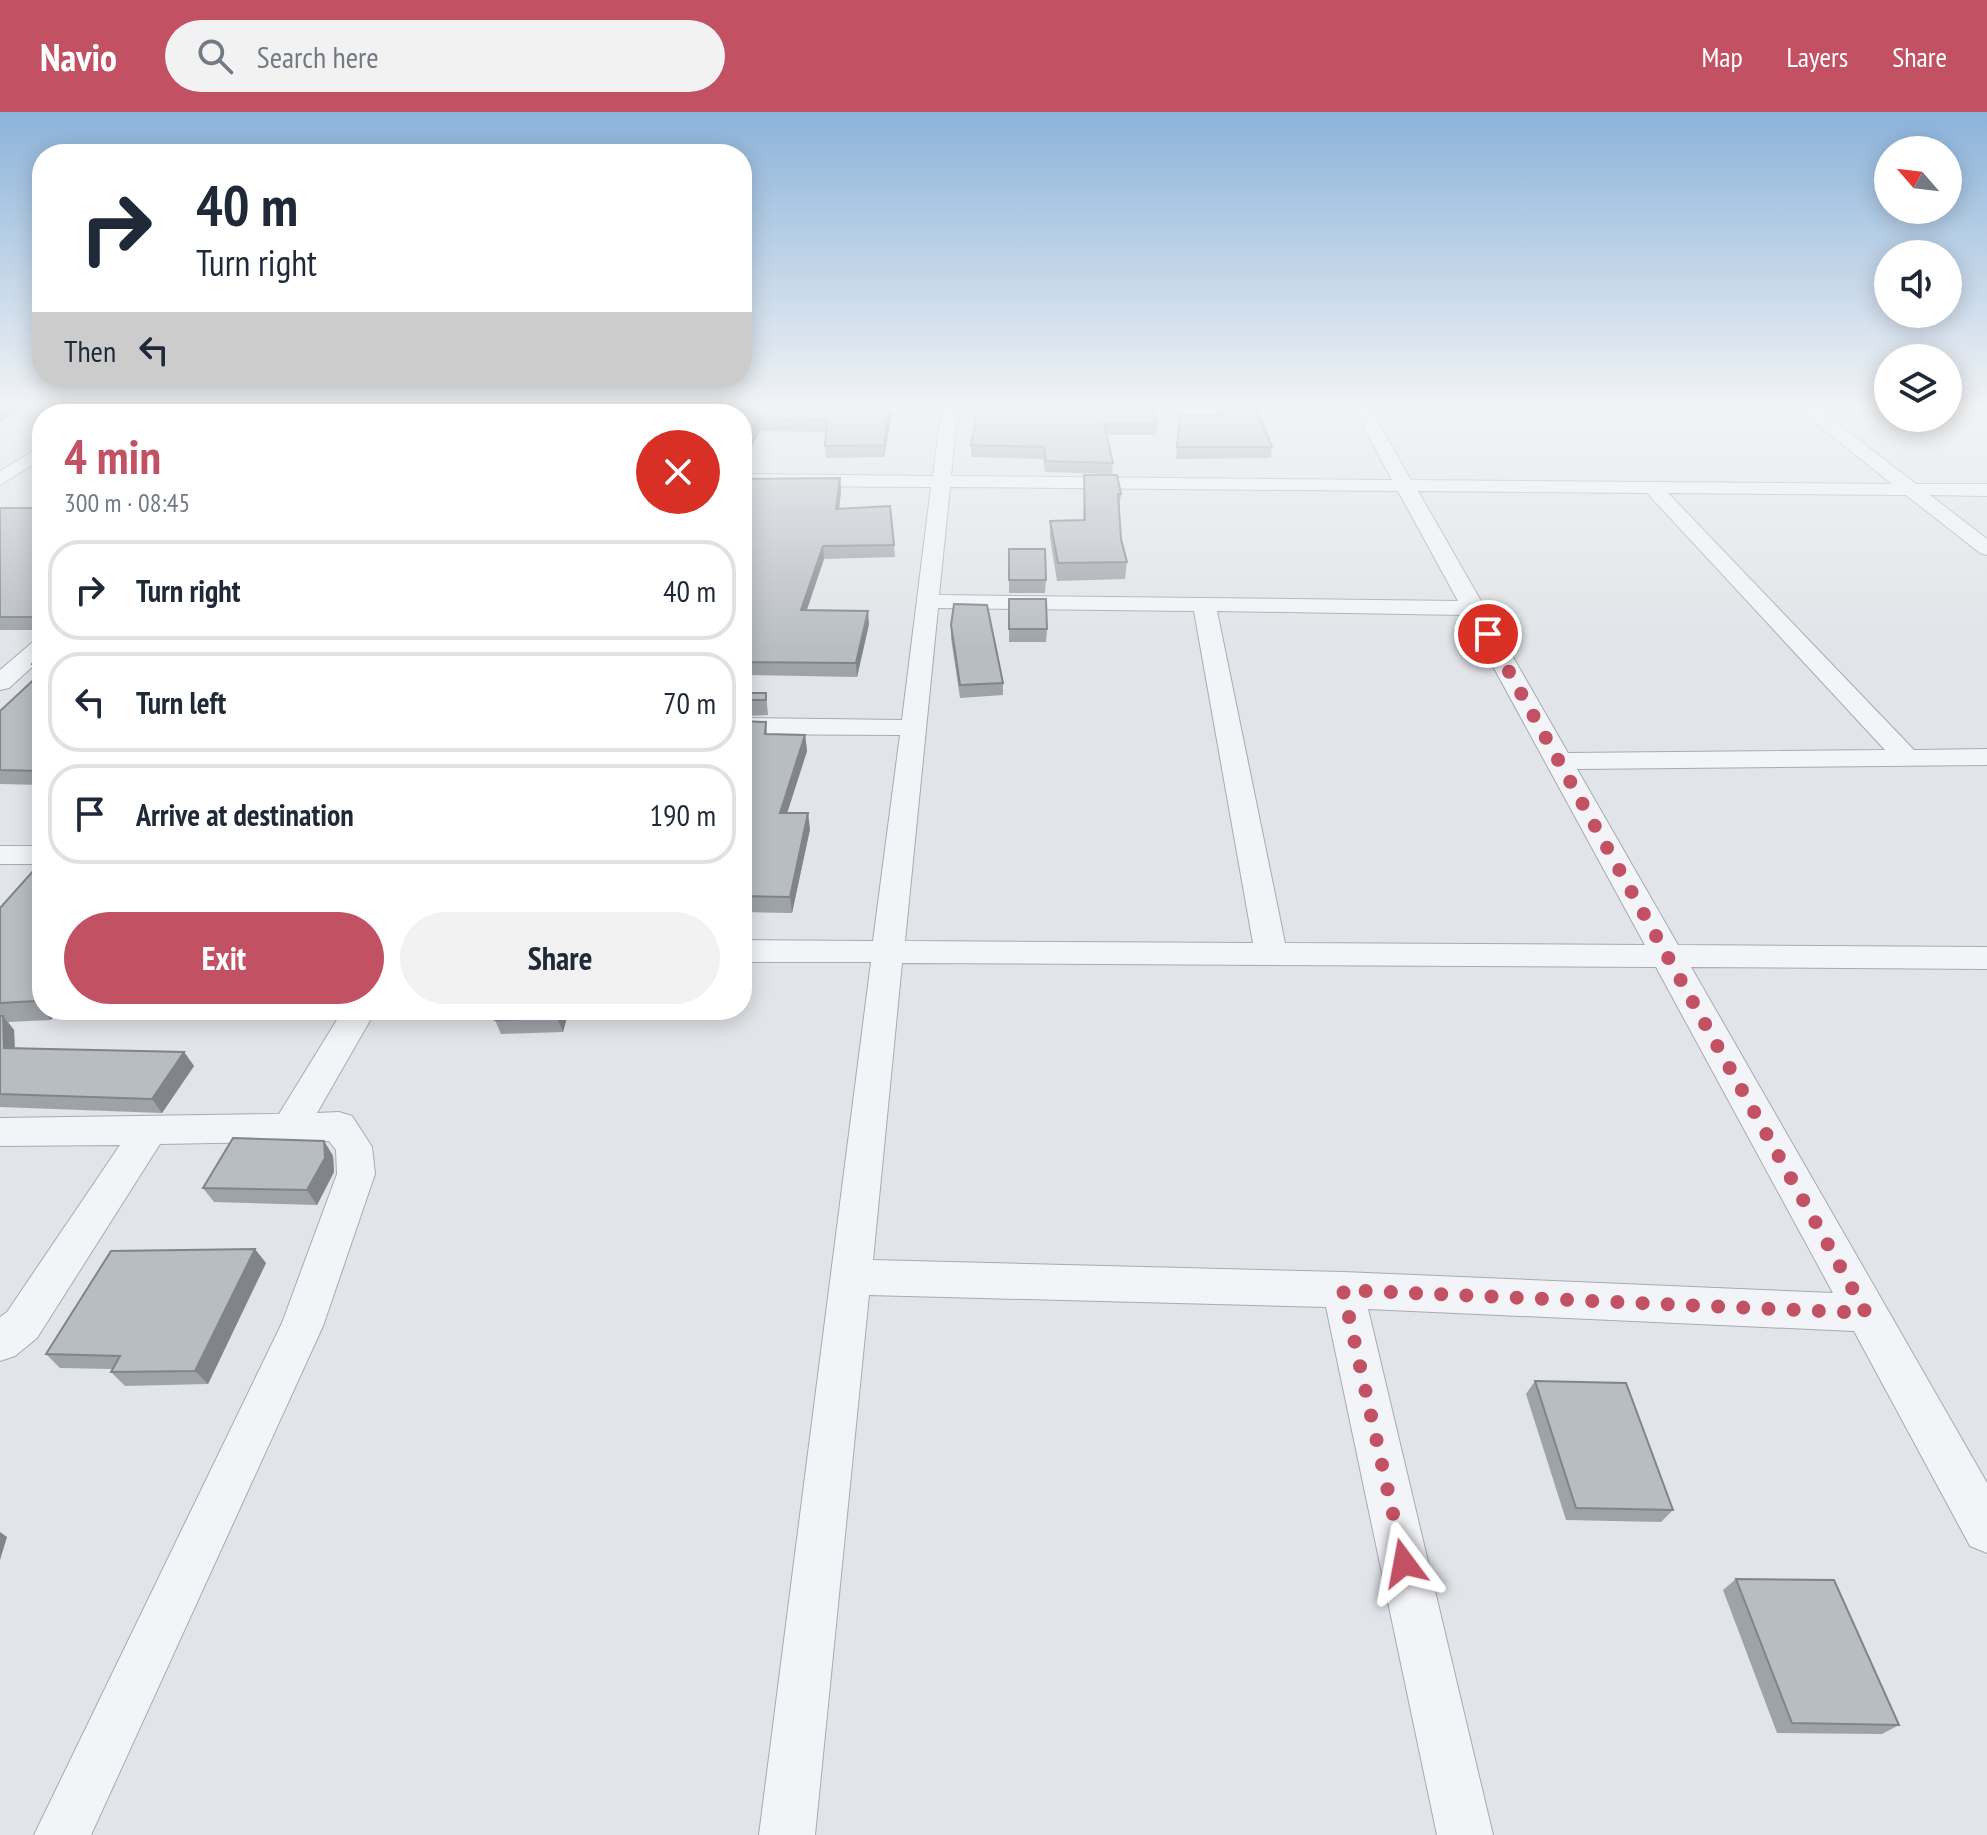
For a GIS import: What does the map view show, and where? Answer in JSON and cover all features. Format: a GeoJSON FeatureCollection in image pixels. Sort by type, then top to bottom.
{"type":"FeatureCollection","features":[{"type":"Feature","properties":{"kind":"street"},"geometry":{"type":"LineString","coordinates":[[787,1835],[941,487]]}},
{"type":"Feature","properties":{"kind":"street"},"geometry":{"type":"LineString","coordinates":[[1406,487],[1987,1529]]}},
{"type":"Feature","properties":{"kind":"street"},"geometry":{"type":"LineString","coordinates":[[1579,487],[1987,490]]}},
{"type":"Feature","properties":{"kind":"street"},"geometry":{"type":"LineString","coordinates":[[1909,487],[1987,549]]}},
{"type":"Feature","properties":{"kind":"street"},"geometry":{"type":"LineString","coordinates":[[1653,488],[1906,757]]}},
{"type":"Feature","properties":{"kind":"street"},"geometry":{"type":"LineString","coordinates":[[928,601],[1473,608]]}},
{"type":"Feature","properties":{"kind":"street"},"geometry":{"type":"LineString","coordinates":[[1204,603],[1271,954]]}},
{"type":"Feature","properties":{"kind":"street"},"geometry":{"type":"LineString","coordinates":[[0,683],[32,655]]}},
{"type":"Feature","properties":{"kind":"street"},"geometry":{"type":"LineString","coordinates":[[752,726],[914,728]]}},
{"type":"Feature","properties":{"kind":"street"},"geometry":{"type":"LineString","coordinates":[[1559,761],[1987,757]]}},
{"type":"Feature","properties":{"kind":"street"},"geometry":{"type":"LineString","coordinates":[[0,855],[32,855]]}},
{"type":"Feature","properties":{"kind":"street"},"geometry":{"type":"LineString","coordinates":[[752,951],[1987,958]]}},
{"type":"Feature","properties":{"kind":"street"},"geometry":{"type":"LineString","coordinates":[[289,1128],[354,1020]]}},
{"type":"Feature","properties":{"kind":"street"},"geometry":{"type":"LineString","coordinates":[[0,1132],[339,1126],[354,1147],[356,1174],[302,1326],[62,1835]]}},
{"type":"Feature","properties":{"kind":"street"},"geometry":{"type":"LineString","coordinates":[[0,1342],[22,1325],[150,1130]]}},
{"type":"Feature","properties":{"kind":"street"},"geometry":{"type":"LineString","coordinates":[[851,1277],[1343,1290],[1866,1313]]}},
{"type":"Feature","properties":{"kind":"street"},"geometry":{"type":"LineString","coordinates":[[1343,1290],[1465,1835]]}},
{"type":"Feature","properties":{"kind":"building"},"geometry":{"type":"Polygon","coordinates":[[[752,487],[839,487],[836,509],[890,506],[894,545],[823,546],[801,610],[868,611],[856,663],[752,662],[752,487]]]}},
{"type":"Feature","properties":{"kind":"building"},"geometry":{"type":"Polygon","coordinates":[[[1084,487],[1120,487],[1121,539],[1127,562],[1058,563],[1050,521],[1085,520],[1084,487]]]}},
{"type":"Feature","properties":{"kind":"building"},"geometry":{"type":"Polygon","coordinates":[[[0,508],[32,508],[32,617],[0,617],[0,508]]]}},
{"type":"Feature","properties":{"kind":"building"},"geometry":{"type":"Polygon","coordinates":[[[1009,549],[1045,549],[1046,580],[1009,580],[1009,549]]]}},
{"type":"Feature","properties":{"kind":"building"},"geometry":{"type":"Polygon","coordinates":[[[1009,599],[1046,599],[1047,629],[1009,629],[1009,599]]]}},
{"type":"Feature","properties":{"kind":"building"},"geometry":{"type":"Polygon","coordinates":[[[954,604],[987,605],[1003,683],[960,685],[951,625],[954,604]]]}},
{"type":"Feature","properties":{"kind":"building"},"geometry":{"type":"Polygon","coordinates":[[[32,681],[32,771],[0,770],[0,711],[32,681]]]}},
{"type":"Feature","properties":{"kind":"building"},"geometry":{"type":"Polygon","coordinates":[[[752,693],[766,693],[766,700],[752,700],[752,693]]]}},
{"type":"Feature","properties":{"kind":"building"},"geometry":{"type":"Polygon","coordinates":[[[752,721],[766,722],[765,734],[805,735],[780,813],[808,813],[790,897],[752,896],[752,721]]]}},
{"type":"Feature","properties":{"kind":"building"},"geometry":{"type":"Polygon","coordinates":[[[32,872],[32,1001],[0,1003],[0,908],[32,872]]]}},
{"type":"Feature","properties":{"kind":"building"},"geometry":{"type":"Polygon","coordinates":[[[0,1016],[3,1016],[4,1048],[184,1052],[152,1099],[0,1094],[0,1016]]]}},
{"type":"Feature","properties":{"kind":"building"},"geometry":{"type":"Polygon","coordinates":[[[233,1138],[324,1141],[325,1158],[307,1190],[203,1188],[233,1138]]]}},
{"type":"Feature","properties":{"kind":"building"},"geometry":{"type":"Polygon","coordinates":[[[255,1249],[195,1371],[111,1372],[120,1356],[46,1354],[111,1251],[255,1249]]]}},
{"type":"Feature","properties":{"kind":"building"},"geometry":{"type":"Polygon","coordinates":[[[1535,1381],[1626,1383],[1673,1510],[1576,1508],[1535,1381]]]}},
{"type":"Feature","properties":{"kind":"building"},"geometry":{"type":"Polygon","coordinates":[[[1736,1579],[1834,1580],[1899,1725],[1792,1723],[1736,1579]]]}},
{"type":"Feature","properties":{"kind":"route"},"geometry":{"type":"LineString","coordinates":[[1404,1563],[1343,1290],[1866,1313],[1488,634]]}}]}
